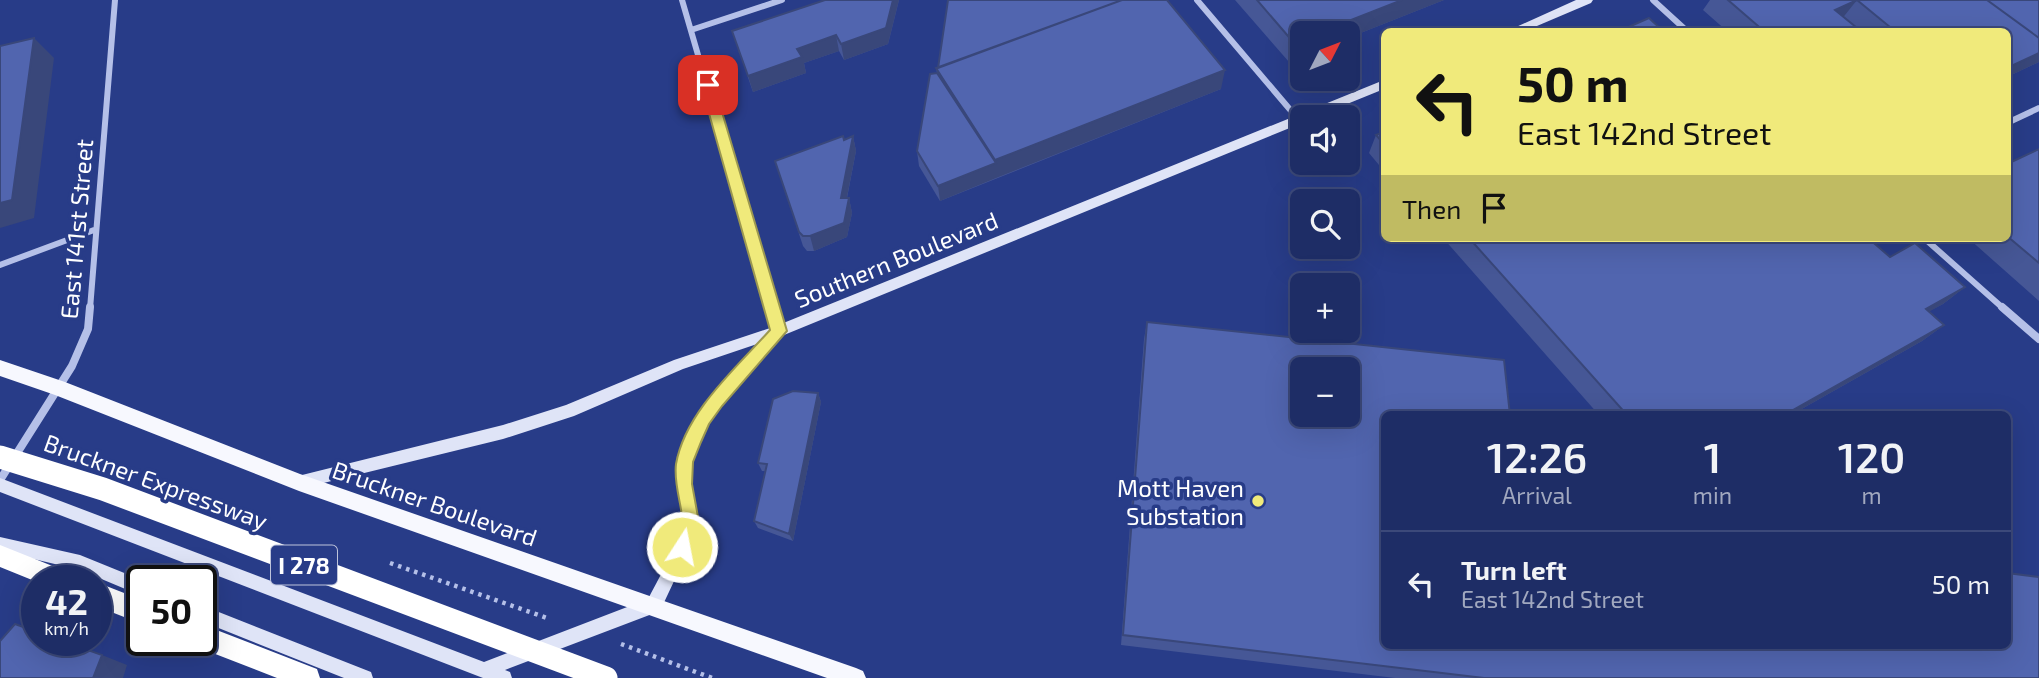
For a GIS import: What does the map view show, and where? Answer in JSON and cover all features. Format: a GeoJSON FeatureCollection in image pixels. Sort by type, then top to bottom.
{"type":"FeatureCollection","features":[{"type":"Feature","properties":{"kind":"highway","name":"Bruckner Expressway"},"geometry":{"type":"LineString","coordinates":[[0,457],[116,494],[607,678]]}},
{"type":"Feature","properties":{"kind":"highway"},"geometry":{"type":"LineString","coordinates":[[0,556],[22,565]]}},
{"type":"Feature","properties":{"kind":"highway"},"geometry":{"type":"LineString","coordinates":[[217,642],[308,678]]}},
{"type":"Feature","properties":{"kind":"main road"},"geometry":{"type":"LineString","coordinates":[[1520,28],[1587,0]]}},
{"type":"Feature","properties":{"kind":"main road","name":"Southern Boulevard"},"geometry":{"type":"LineString","coordinates":[[1333,105],[1381,85]]}},
{"type":"Feature","properties":{"kind":"main road","name":"Southern Boulevard"},"geometry":{"type":"LineString","coordinates":[[299,482],[534,422],[679,364],[779,331],[1290,122]]}},
{"type":"Feature","properties":{"kind":"main road"},"geometry":{"type":"LineString","coordinates":[[484,670],[654,606],[691,528],[683,484],[685,462],[698,431],[717,400],[779,331]]}},
{"type":"Feature","properties":{"kind":"main road","name":"Bruckner Boulevard"},"geometry":{"type":"LineString","coordinates":[[0,368],[59,388],[299,482],[856,678]]}},
{"type":"Feature","properties":{"kind":"main road"},"geometry":{"type":"LineString","coordinates":[[0,482],[505,678]]}},
{"type":"Feature","properties":{"kind":"main road"},"geometry":{"type":"LineString","coordinates":[[0,544],[80,563],[126,582]]}},
{"type":"Feature","properties":{"kind":"main road"},"geometry":{"type":"LineString","coordinates":[[217,618],[365,678]]}},
{"type":"Feature","properties":{"kind":"street","name":"East 141st Street"},"geometry":{"type":"LineString","coordinates":[[0,482],[59,388],[82,346],[88,328],[115,0]]}},
{"type":"Feature","properties":{"kind":"street"},"geometry":{"type":"LineString","coordinates":[[682,0],[779,331]]}},
{"type":"Feature","properties":{"kind":"street"},"geometry":{"type":"LineString","coordinates":[[691,30],[782,0]]}},
{"type":"Feature","properties":{"kind":"street"},"geometry":{"type":"LineString","coordinates":[[1197,0],[1290,106]]}},
{"type":"Feature","properties":{"kind":"street"},"geometry":{"type":"LineString","coordinates":[[1653,0],[1684,28]]}},
{"type":"Feature","properties":{"kind":"street"},"geometry":{"type":"LineString","coordinates":[[2011,121],[2039,108]]}},
{"type":"Feature","properties":{"kind":"street"},"geometry":{"type":"LineString","coordinates":[[0,265],[94,230]]}},
{"type":"Feature","properties":{"kind":"street"},"geometry":{"type":"LineString","coordinates":[[1929,242],[2039,339]]}},
{"type":"Feature","properties":{"kind":"path"},"geometry":{"type":"LineString","coordinates":[[623,645],[712,678]]}},
{"type":"Feature","properties":{"kind":"building"},"geometry":{"type":"Polygon","coordinates":[[[825,0],[893,0],[886,28],[841,44],[836,35],[797,49],[802,57],[748,76],[732,31],[825,0]]]}},
{"type":"Feature","properties":{"kind":"building"},"geometry":{"type":"Polygon","coordinates":[[[948,0],[1122,0],[938,68],[948,0]]]}},
{"type":"Feature","properties":{"kind":"building"},"geometry":{"type":"Polygon","coordinates":[[[1122,0],[1167,0],[1225,70],[995,160],[936,68],[1122,0]]]}},
{"type":"Feature","properties":{"kind":"building"},"geometry":{"type":"Polygon","coordinates":[[[1257,0],[1402,0],[1349,21],[1290,21],[1290,38],[1257,0]]]}},
{"type":"Feature","properties":{"kind":"building"},"geometry":{"type":"Polygon","coordinates":[[[1728,0],[1857,0],[1835,10],[1857,28],[1760,28],[1728,0]]]}},
{"type":"Feature","properties":{"kind":"building"},"geometry":{"type":"Polygon","coordinates":[[[1857,0],[1987,0],[2039,38],[2039,53],[2011,66],[2011,28],[1891,28],[1857,0]]]}},
{"type":"Feature","properties":{"kind":"building"},"geometry":{"type":"Polygon","coordinates":[[[1987,0],[2039,0],[2039,38],[1987,0]]]}},
{"type":"Feature","properties":{"kind":"building"},"geometry":{"type":"Polygon","coordinates":[[[1649,18],[1660,28],[1626,28],[1649,18]]]}},
{"type":"Feature","properties":{"kind":"building"},"geometry":{"type":"Polygon","coordinates":[[[34,38],[12,200],[0,203],[0,46],[34,38]]]}},
{"type":"Feature","properties":{"kind":"building"},"geometry":{"type":"Polygon","coordinates":[[[937,73],[996,163],[938,186],[917,151],[930,74],[937,73]]]}},
{"type":"Feature","properties":{"kind":"building"},"geometry":{"type":"Polygon","coordinates":[[[843,136],[844,140],[853,136],[841,198],[849,198],[844,223],[810,236],[803,236],[799,232],[775,161],[843,136]]]}},
{"type":"Feature","properties":{"kind":"building"},"geometry":{"type":"Polygon","coordinates":[[[2039,149],[2039,263],[2011,239],[2011,162],[2039,149]]]}},
{"type":"Feature","properties":{"kind":"building"},"geometry":{"type":"Polygon","coordinates":[[[1473,242],[1873,242],[1890,257],[1915,243],[1965,287],[1926,309],[1944,325],[1791,411],[1623,411],[1473,242]]]}},
{"type":"Feature","properties":{"kind":"building","name":"Mott Haven Substation"},"geometry":{"type":"Polygon","coordinates":[[[1147,322],[1290,337],[1290,343],[1344,343],[1504,360],[1510,411],[1381,411],[1381,649],[2011,649],[2011,574],[2039,577],[2039,678],[1484,678],[1123,635],[1147,322]]]}},
{"type":"Feature","properties":{"kind":"building"},"geometry":{"type":"Polygon","coordinates":[[[793,391],[818,393],[789,534],[754,521],[767,464],[758,463],[773,399],[793,391]]]}},
{"type":"Feature","properties":{"kind":"building"},"geometry":{"type":"Polygon","coordinates":[[[15,624],[21,626],[21,656],[102,656],[93,678],[0,678],[0,641],[15,624]]]}},
{"type":"Feature","properties":{"kind":"place","name":"Mott Haven Substation"},"geometry":{"type":"Point","coordinates":[1258,501]}},
{"type":"Feature","properties":{"kind":"route"},"geometry":{"type":"LineString","coordinates":[[682,547],[691,528],[683,484],[685,462],[692,442],[703,419],[717,400],[779,331],[708,85]]}}]}
